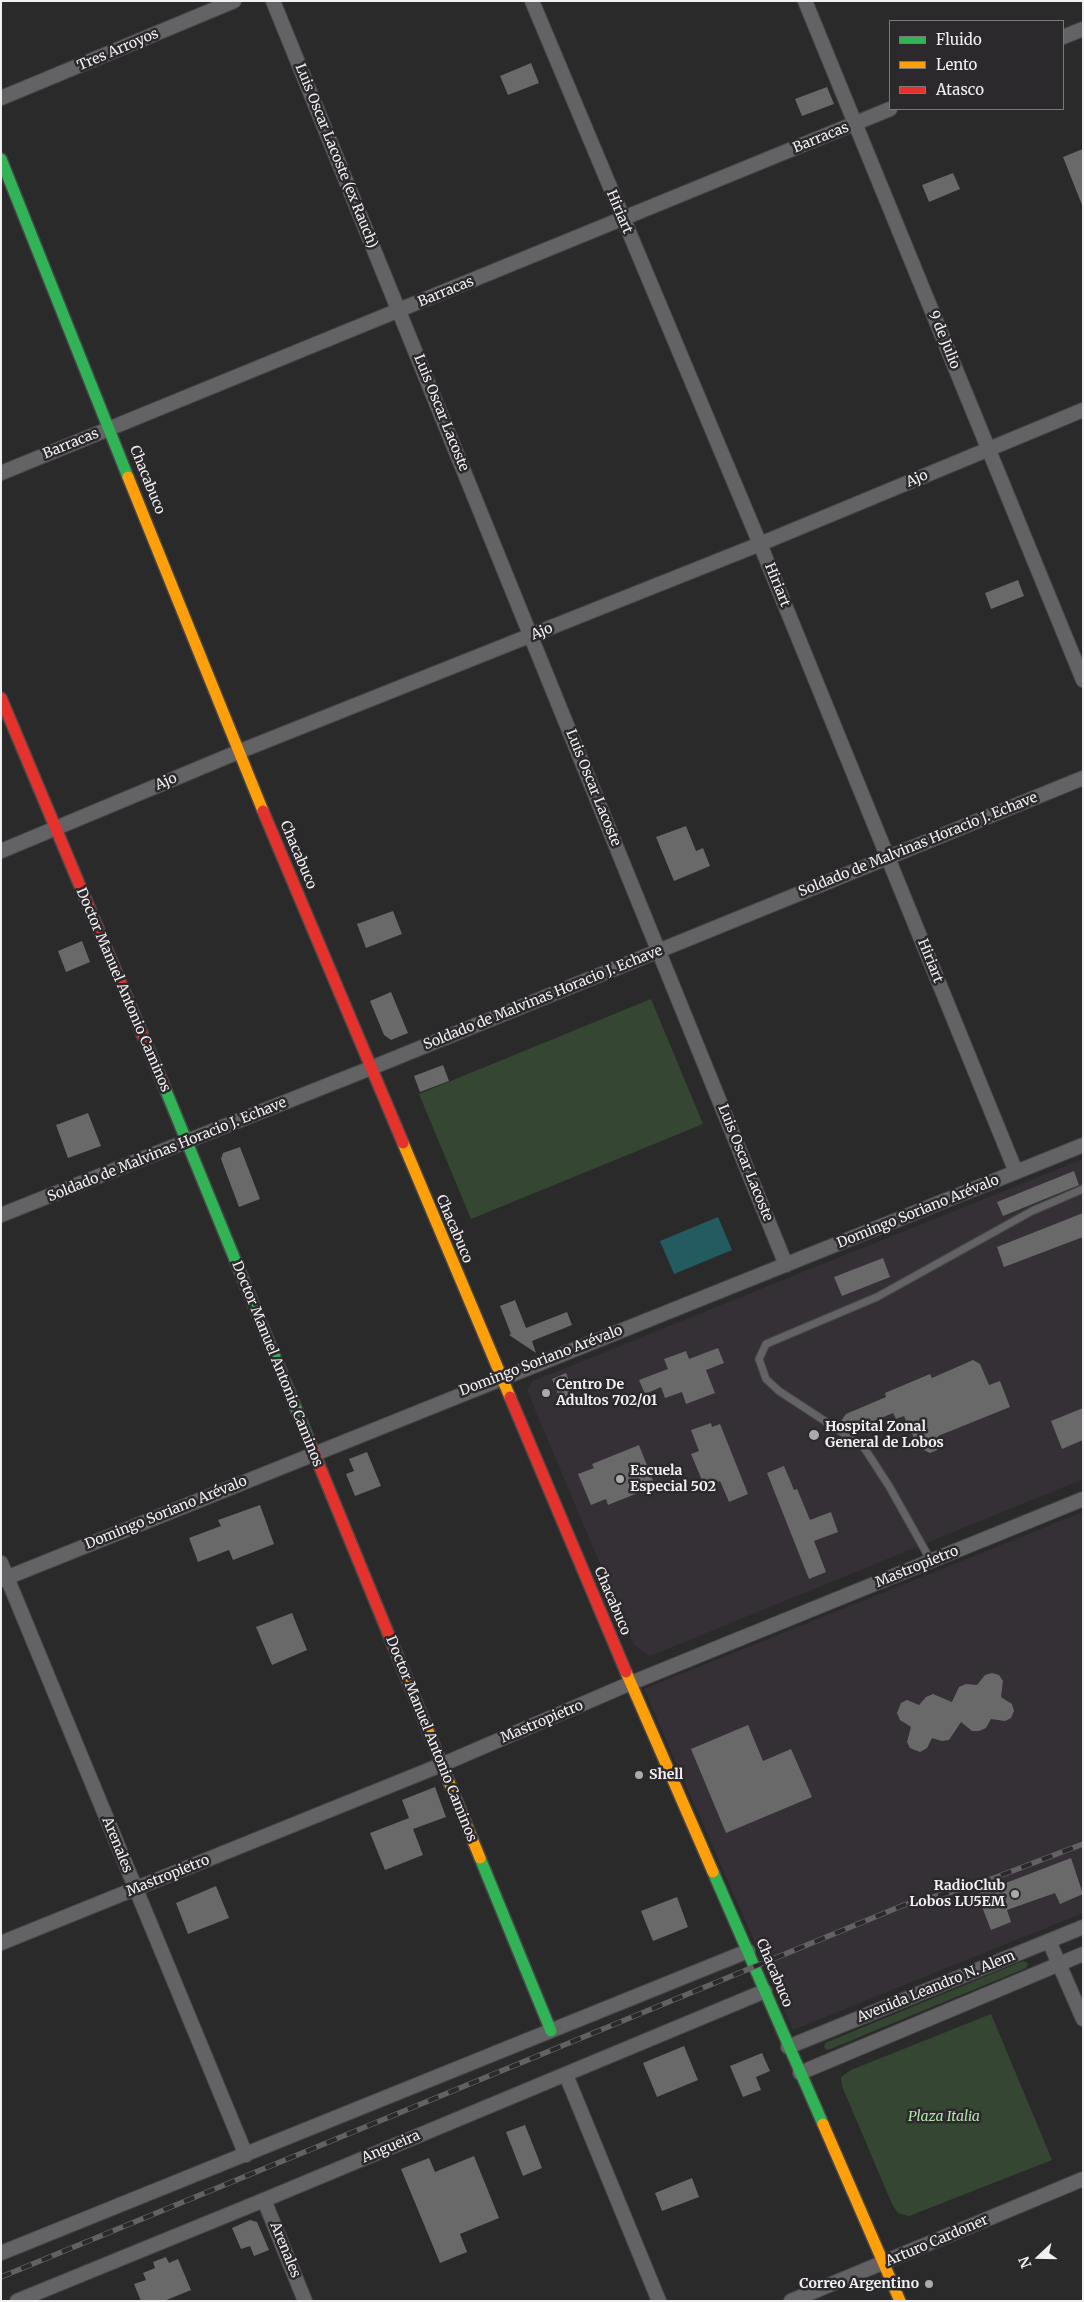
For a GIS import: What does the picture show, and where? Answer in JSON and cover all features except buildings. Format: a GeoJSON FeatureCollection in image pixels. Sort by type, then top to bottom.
{"type":"FeatureCollection","features":[{"type":"Feature","properties":{"kind":"street","name":"Tres Arroyos"},"geometry":{"type":"LineString","coordinates":[[1,98],[234,1]]}},
{"type":"Feature","properties":{"kind":"street","name":"Luis Oscar Lacoste (ex Rauch)"},"geometry":{"type":"LineString","coordinates":[[273,1],[399,311]]}},
{"type":"Feature","properties":{"kind":"street","name":"Hiriart"},"geometry":{"type":"LineString","coordinates":[[532,1],[760,544],[1016,1172]]}},
{"type":"Feature","properties":{"kind":"street","name":"9 de Julio"},"geometry":{"type":"LineString","coordinates":[[805,1],[1083,680]]}},
{"type":"Feature","properties":{"kind":"street"},"geometry":{"type":"LineString","coordinates":[[1064,37],[1083,29]]}},
{"type":"Feature","properties":{"kind":"street","name":"Barracas"},"geometry":{"type":"LineString","coordinates":[[1,473],[889,109]]}},
{"type":"Feature","properties":{"kind":"street","name":"Chacabuco"},"geometry":{"type":"LineString","coordinates":[[1,159],[238,752],[500,1377],[788,2047],[900,2301]]}},
{"type":"Feature","properties":{"kind":"street","name":"Luis Oscar Lacoste"},"geometry":{"type":"LineString","coordinates":[[399,311],[786,1265]]}},
{"type":"Feature","properties":{"kind":"street","name":"Ajo"},"geometry":{"type":"LineString","coordinates":[[1,851],[238,752],[760,544],[1083,410]]}},
{"type":"Feature","properties":{"kind":"street","name":"Doctor Manuel Antonio Caminos"},"geometry":{"type":"LineString","coordinates":[[1,698],[54,829],[187,1142],[551,2031]]}},
{"type":"Feature","properties":{"kind":"street","name":"Soldado de Malvinas Horacio J. Echave"},"geometry":{"type":"LineString","coordinates":[[1,1215],[371,1068],[1083,778]]}},
{"type":"Feature","properties":{"kind":"street","name":"Domingo Soriano Arévalo"},"geometry":{"type":"LineString","coordinates":[[4,1579],[313,1452],[1083,1145]]}},
{"type":"Feature","properties":{"kind":"street","name":"Mastropietro"},"geometry":{"type":"LineString","coordinates":[[1,1943],[442,1765],[631,1683],[1083,1499]]}},
{"type":"Feature","properties":{"kind":"street","name":"Arenales"},"geometry":{"type":"LineString","coordinates":[[1,1562],[4,1579],[246,2155]]}},
{"type":"Feature","properties":{"kind":"street","name":"Avenida Leandro N. Alem"},"geometry":{"type":"LineString","coordinates":[[788,2047],[1083,1927]]}},
{"type":"Feature","properties":{"kind":"street"},"geometry":{"type":"LineString","coordinates":[[1049,1941],[1083,2019]]}},
{"type":"Feature","properties":{"kind":"street"},"geometry":{"type":"LineString","coordinates":[[1,2253],[748,1952]]}},
{"type":"Feature","properties":{"kind":"street","name":"Avenida Leandro N. Alem"},"geometry":{"type":"LineString","coordinates":[[800,2073],[1083,1954]]}},
{"type":"Feature","properties":{"kind":"street","name":"Angueira"},"geometry":{"type":"LineString","coordinates":[[17,2301],[566,2075],[764,1991]]}},
{"type":"Feature","properties":{"kind":"street"},"geometry":{"type":"LineString","coordinates":[[566,2075],[659,2301]]}},
{"type":"Feature","properties":{"kind":"street","name":"Arturo Cardoner"},"geometry":{"type":"LineString","coordinates":[[792,2301],[1083,2179]]}},
{"type":"Feature","properties":{"kind":"street","name":"Arenales"},"geometry":{"type":"LineString","coordinates":[[264,2200],[305,2301]]}},
{"type":"Feature","properties":{"kind":"lane"},"geometry":{"type":"LineString","coordinates":[[931,1561],[889,1486],[863,1446],[772,1385],[766,1379],[759,1359],[766,1344],[876,1297],[1032,1211],[1083,1189]]}},
{"type":"Feature","properties":{"kind":"shaded area","name":"Hospital Zonal General de Lobos"},"geometry":{"type":"Polygon","coordinates":[[[1083,1159],[1083,1479],[650,1656],[634,1645],[527,1390],[533,1381],[1083,1159]]]}},
{"type":"Feature","properties":{"kind":"shaded area"},"geometry":{"type":"Polygon","coordinates":[[[1083,1512],[1083,1913],[793,2030],[644,1689],[1083,1512]]]}},
{"type":"Feature","properties":{"kind":"green space"},"geometry":{"type":"Polygon","coordinates":[[[651,999],[703,1124],[471,1219],[419,1094],[651,999]]]}},
{"type":"Feature","properties":{"kind":"green space"},"geometry":{"type":"Polygon","coordinates":[[[1023,1961],[1028,1963],[1026,1968],[828,2050],[824,2048],[825,2043],[1023,1961]]]}},
{"type":"Feature","properties":{"kind":"green space","name":"Plaza Italia"},"geometry":{"type":"Polygon","coordinates":[[[991,2014],[1052,2160],[909,2216],[898,2213],[892,2204],[842,2086],[841,2077],[851,2070],[991,2014]]]}},
{"type":"Feature","properties":{"kind":"water"},"geometry":{"type":"Polygon","coordinates":[[[718,1217],[732,1250],[674,1274],[660,1241],[718,1217]]]}},
{"type":"Feature","properties":{"kind":"railway"},"geometry":{"type":"LineString","coordinates":[[1,2277],[904,1905],[973,1886],[1083,1844]]}},
{"type":"Feature","properties":{"kind":"traffic: fast"},"geometry":{"type":"LineString","coordinates":[[1,159],[128,477]]}},
{"type":"Feature","properties":{"kind":"traffic: fast"},"geometry":{"type":"LineString","coordinates":[[164,1086],[308,1438]]}},
{"type":"Feature","properties":{"kind":"traffic: fast"},"geometry":{"type":"LineString","coordinates":[[480,1858],[551,2031]]}},
{"type":"Feature","properties":{"kind":"traffic: fast"},"geometry":{"type":"LineString","coordinates":[[713,1872],[823,2124]]}},
{"type":"Feature","properties":{"kind":"traffic: slow"},"geometry":{"type":"LineString","coordinates":[[128,477],[263,811]]}},
{"type":"Feature","properties":{"kind":"traffic: slow"},"geometry":{"type":"LineString","coordinates":[[403,1143],[510,1397]]}},
{"type":"Feature","properties":{"kind":"traffic: slow"},"geometry":{"type":"LineString","coordinates":[[404,1672],[480,1858]]}},
{"type":"Feature","properties":{"kind":"traffic: slow"},"geometry":{"type":"LineString","coordinates":[[626,1672],[713,1872]]}},
{"type":"Feature","properties":{"kind":"traffic: slow"},"geometry":{"type":"LineString","coordinates":[[823,2124],[900,2301]]}},
{"type":"Feature","properties":{"kind":"traffic: jam"},"geometry":{"type":"LineString","coordinates":[[1,698],[164,1086]]}},
{"type":"Feature","properties":{"kind":"traffic: jam"},"geometry":{"type":"LineString","coordinates":[[263,811],[403,1143]]}},
{"type":"Feature","properties":{"kind":"traffic: jam"},"geometry":{"type":"LineString","coordinates":[[510,1397],[626,1672]]}},
{"type":"Feature","properties":{"kind":"traffic: jam"},"geometry":{"type":"LineString","coordinates":[[308,1438],[404,1672]]}},
{"type":"Feature","properties":{"kind":"place","name":"Centro De Adultos 702/01"},"geometry":{"type":"Point","coordinates":[546,1393]}},
{"type":"Feature","properties":{"kind":"place","name":"Hospital Zonal General de Lobos"},"geometry":{"type":"Point","coordinates":[814,1435]}},
{"type":"Feature","properties":{"kind":"place","name":"Escuela Especial 502"},"geometry":{"type":"Point","coordinates":[620,1479]}},
{"type":"Feature","properties":{"kind":"place","name":"Shell"},"geometry":{"type":"Point","coordinates":[639,1775]}},
{"type":"Feature","properties":{"kind":"place","name":"RadioClub Lobos LU5EM"},"geometry":{"type":"Point","coordinates":[1015,1894]}},
{"type":"Feature","properties":{"kind":"place","name":"Correo Argentino"},"geometry":{"type":"Point","coordinates":[929,2284]}}]}
